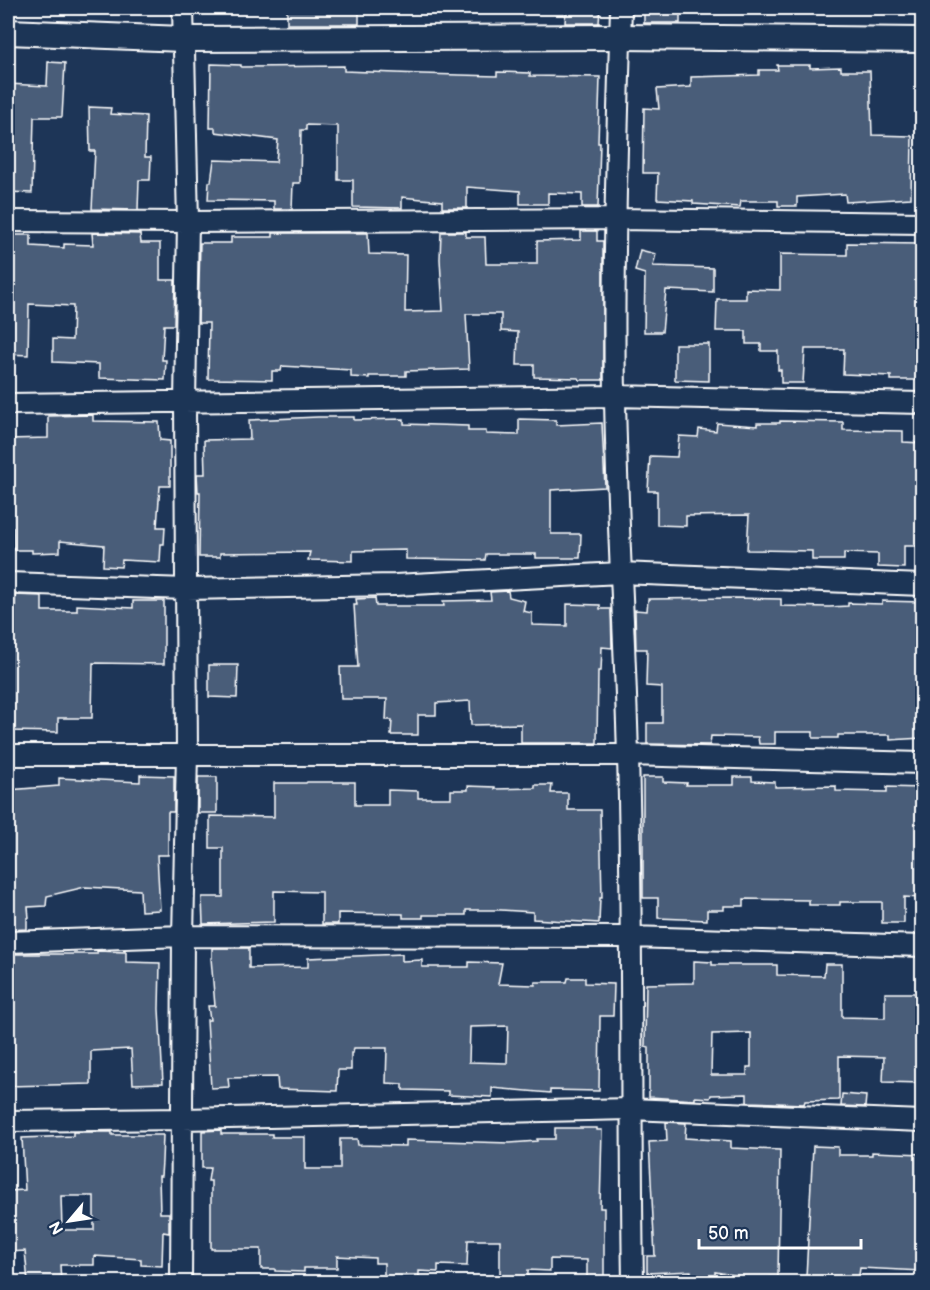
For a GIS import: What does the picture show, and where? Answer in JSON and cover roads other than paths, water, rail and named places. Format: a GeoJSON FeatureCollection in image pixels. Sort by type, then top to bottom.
{"type":"FeatureCollection","features":[{"type":"Feature","properties":{"kind":"street"},"geometry":{"type":"LineString","coordinates":[[181,1282],[183,936],[187,753],[185,403],[188,222],[183,8]]}},
{"type":"Feature","properties":{"kind":"street"},"geometry":{"type":"LineString","coordinates":[[621,8],[615,219],[615,396],[628,755],[633,1282]]}},
{"type":"Feature","properties":{"kind":"street"},"geometry":{"type":"LineString","coordinates":[[8,32],[183,39],[620,37],[922,40]]}},
{"type":"Feature","properties":{"kind":"street"},"geometry":{"type":"LineString","coordinates":[[8,221],[615,219],[922,224]]}},
{"type":"Feature","properties":{"kind":"street"},"geometry":{"type":"LineString","coordinates":[[8,404],[615,396],[922,403]]}},
{"type":"Feature","properties":{"kind":"street"},"geometry":{"type":"LineString","coordinates":[[8,583],[187,589],[395,585],[620,573],[922,585]]}},
{"type":"Feature","properties":{"kind":"street"},"geometry":{"type":"LineString","coordinates":[[8,755],[187,753],[628,755],[922,763]]}},
{"type":"Feature","properties":{"kind":"street"},"geometry":{"type":"LineString","coordinates":[[8,942],[183,936],[631,937],[922,946]]}},
{"type":"Feature","properties":{"kind":"street"},"geometry":{"type":"LineString","coordinates":[[8,1121],[630,1108],[922,1121]]}}]}
